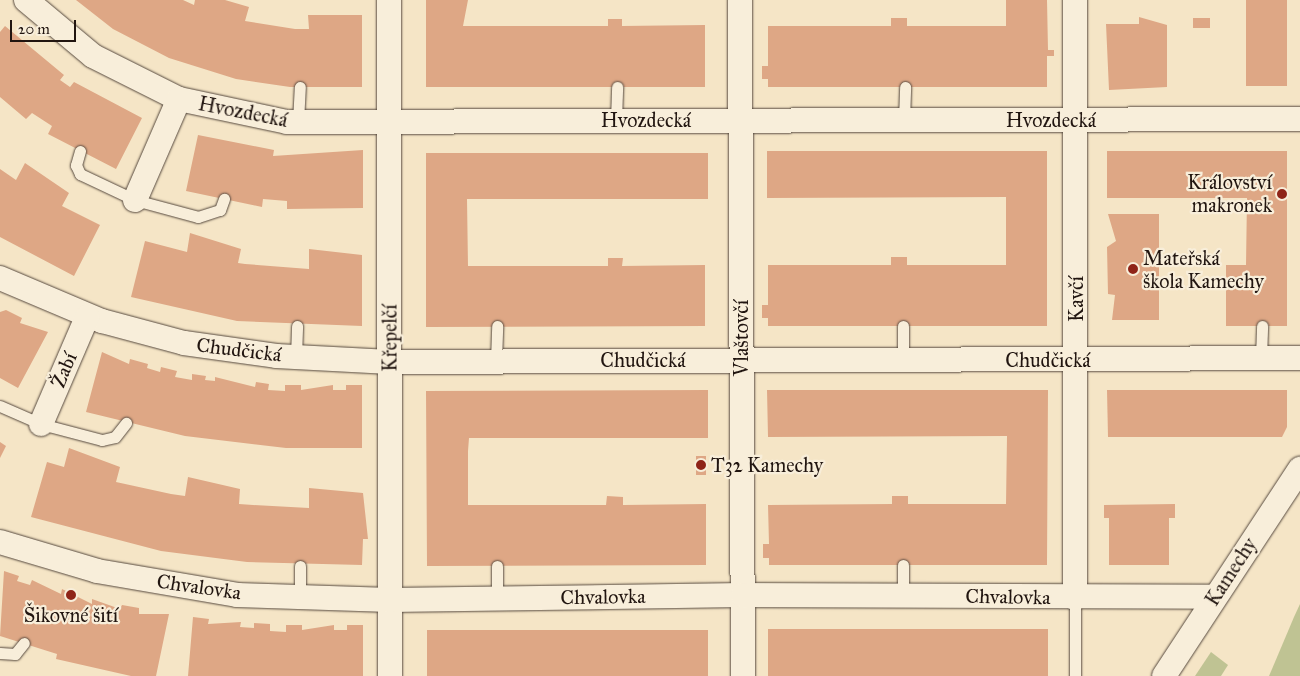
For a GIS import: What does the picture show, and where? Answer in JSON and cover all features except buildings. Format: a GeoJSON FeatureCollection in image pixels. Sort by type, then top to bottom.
{"type":"FeatureCollection","features":[{"type":"Feature","properties":{"kind":"street","name":"Hvozdecká"},"geometry":{"type":"LineString","coordinates":[[26,0],[93,56],[179,99],[298,122],[389,120],[1076,121],[1300,119]]}},
{"type":"Feature","properties":{"kind":"street","name":"Křepelčí"},"geometry":{"type":"LineString","coordinates":[[389,0],[390,676]]}},
{"type":"Feature","properties":{"kind":"street","name":"Vlaštovčí"},"geometry":{"type":"LineString","coordinates":[[740,0],[744,676]]}},
{"type":"Feature","properties":{"kind":"street","name":"Kavčí"},"geometry":{"type":"LineString","coordinates":[[1074,598],[1076,360],[1075,0]]}},
{"type":"Feature","properties":{"kind":"street"},"geometry":{"type":"LineString","coordinates":[[135,200],[179,99]]}},
{"type":"Feature","properties":{"kind":"street","name":"Chudčická"},"geometry":{"type":"LineString","coordinates":[[0,278],[87,317],[184,343],[296,357],[390,362],[1300,358]]}},
{"type":"Feature","properties":{"kind":"street","name":"Žabí"},"geometry":{"type":"LineString","coordinates":[[41,424],[87,317]]}},
{"type":"Feature","properties":{"kind":"street","name":"Kamechy"},"geometry":{"type":"LineString","coordinates":[[1164,676],[1213,597],[1300,469]]}},
{"type":"Feature","properties":{"kind":"street","name":"Chvalovka"},"geometry":{"type":"LineString","coordinates":[[0,542],[97,572],[237,595],[390,600],[743,595],[1074,598],[1213,597]]}},
{"type":"Feature","properties":{"kind":"lane"},"geometry":{"type":"LineString","coordinates":[[298,122],[300,87]]}},
{"type":"Feature","properties":{"kind":"lane"},"geometry":{"type":"LineString","coordinates":[[616,120],[617,87]]}},
{"type":"Feature","properties":{"kind":"lane"},"geometry":{"type":"LineString","coordinates":[[904,120],[905,87]]}},
{"type":"Feature","properties":{"kind":"lane"},"geometry":{"type":"LineString","coordinates":[[80,151],[76,165],[80,174],[135,200],[198,216],[220,210],[224,199]]}},
{"type":"Feature","properties":{"kind":"lane"},"geometry":{"type":"LineString","coordinates":[[296,357],[297,326]]}},
{"type":"Feature","properties":{"kind":"lane"},"geometry":{"type":"LineString","coordinates":[[496,361],[497,326]]}},
{"type":"Feature","properties":{"kind":"lane"},"geometry":{"type":"LineString","coordinates":[[903,326],[903,360]]}},
{"type":"Feature","properties":{"kind":"lane"},"geometry":{"type":"LineString","coordinates":[[1261,358],[1262,326]]}},
{"type":"Feature","properties":{"kind":"lane"},"geometry":{"type":"LineString","coordinates":[[0,406],[41,424],[102,440],[115,437],[126,422]]}},
{"type":"Feature","properties":{"kind":"lane"},"geometry":{"type":"LineString","coordinates":[[903,565],[903,596]]}},
{"type":"Feature","properties":{"kind":"lane"},"geometry":{"type":"LineString","coordinates":[[300,566],[300,597]]}},
{"type":"Feature","properties":{"kind":"lane"},"geometry":{"type":"LineString","coordinates":[[497,566],[497,598]]}},
{"type":"Feature","properties":{"kind":"lane"},"geometry":{"type":"LineString","coordinates":[[1074,598],[1075,676]]}},
{"type":"Feature","properties":{"kind":"lane"},"geometry":{"type":"LineString","coordinates":[[0,653],[15,654],[24,644]]}},
{"type":"Feature","properties":{"kind":"green space"},"geometry":{"type":"Polygon","coordinates":[[[1300,604],[1300,676],[1269,676],[1294,617],[1300,604]]]}},
{"type":"Feature","properties":{"kind":"green space"},"geometry":{"type":"Polygon","coordinates":[[[1211,652],[1228,665],[1221,676],[1195,676],[1211,652]]]}},
{"type":"Feature","properties":{"kind":"place","name":"Království makronek"},"geometry":{"type":"Point","coordinates":[1282,194]}},
{"type":"Feature","properties":{"kind":"place","name":"Mateřská škola Kamechy"},"geometry":{"type":"Point","coordinates":[1133,269]}},
{"type":"Feature","properties":{"kind":"place","name":"T32 Kamechy"},"geometry":{"type":"Point","coordinates":[701,465]}},
{"type":"Feature","properties":{"kind":"place","name":"Šikovné šití"},"geometry":{"type":"Point","coordinates":[71,595]}}]}
